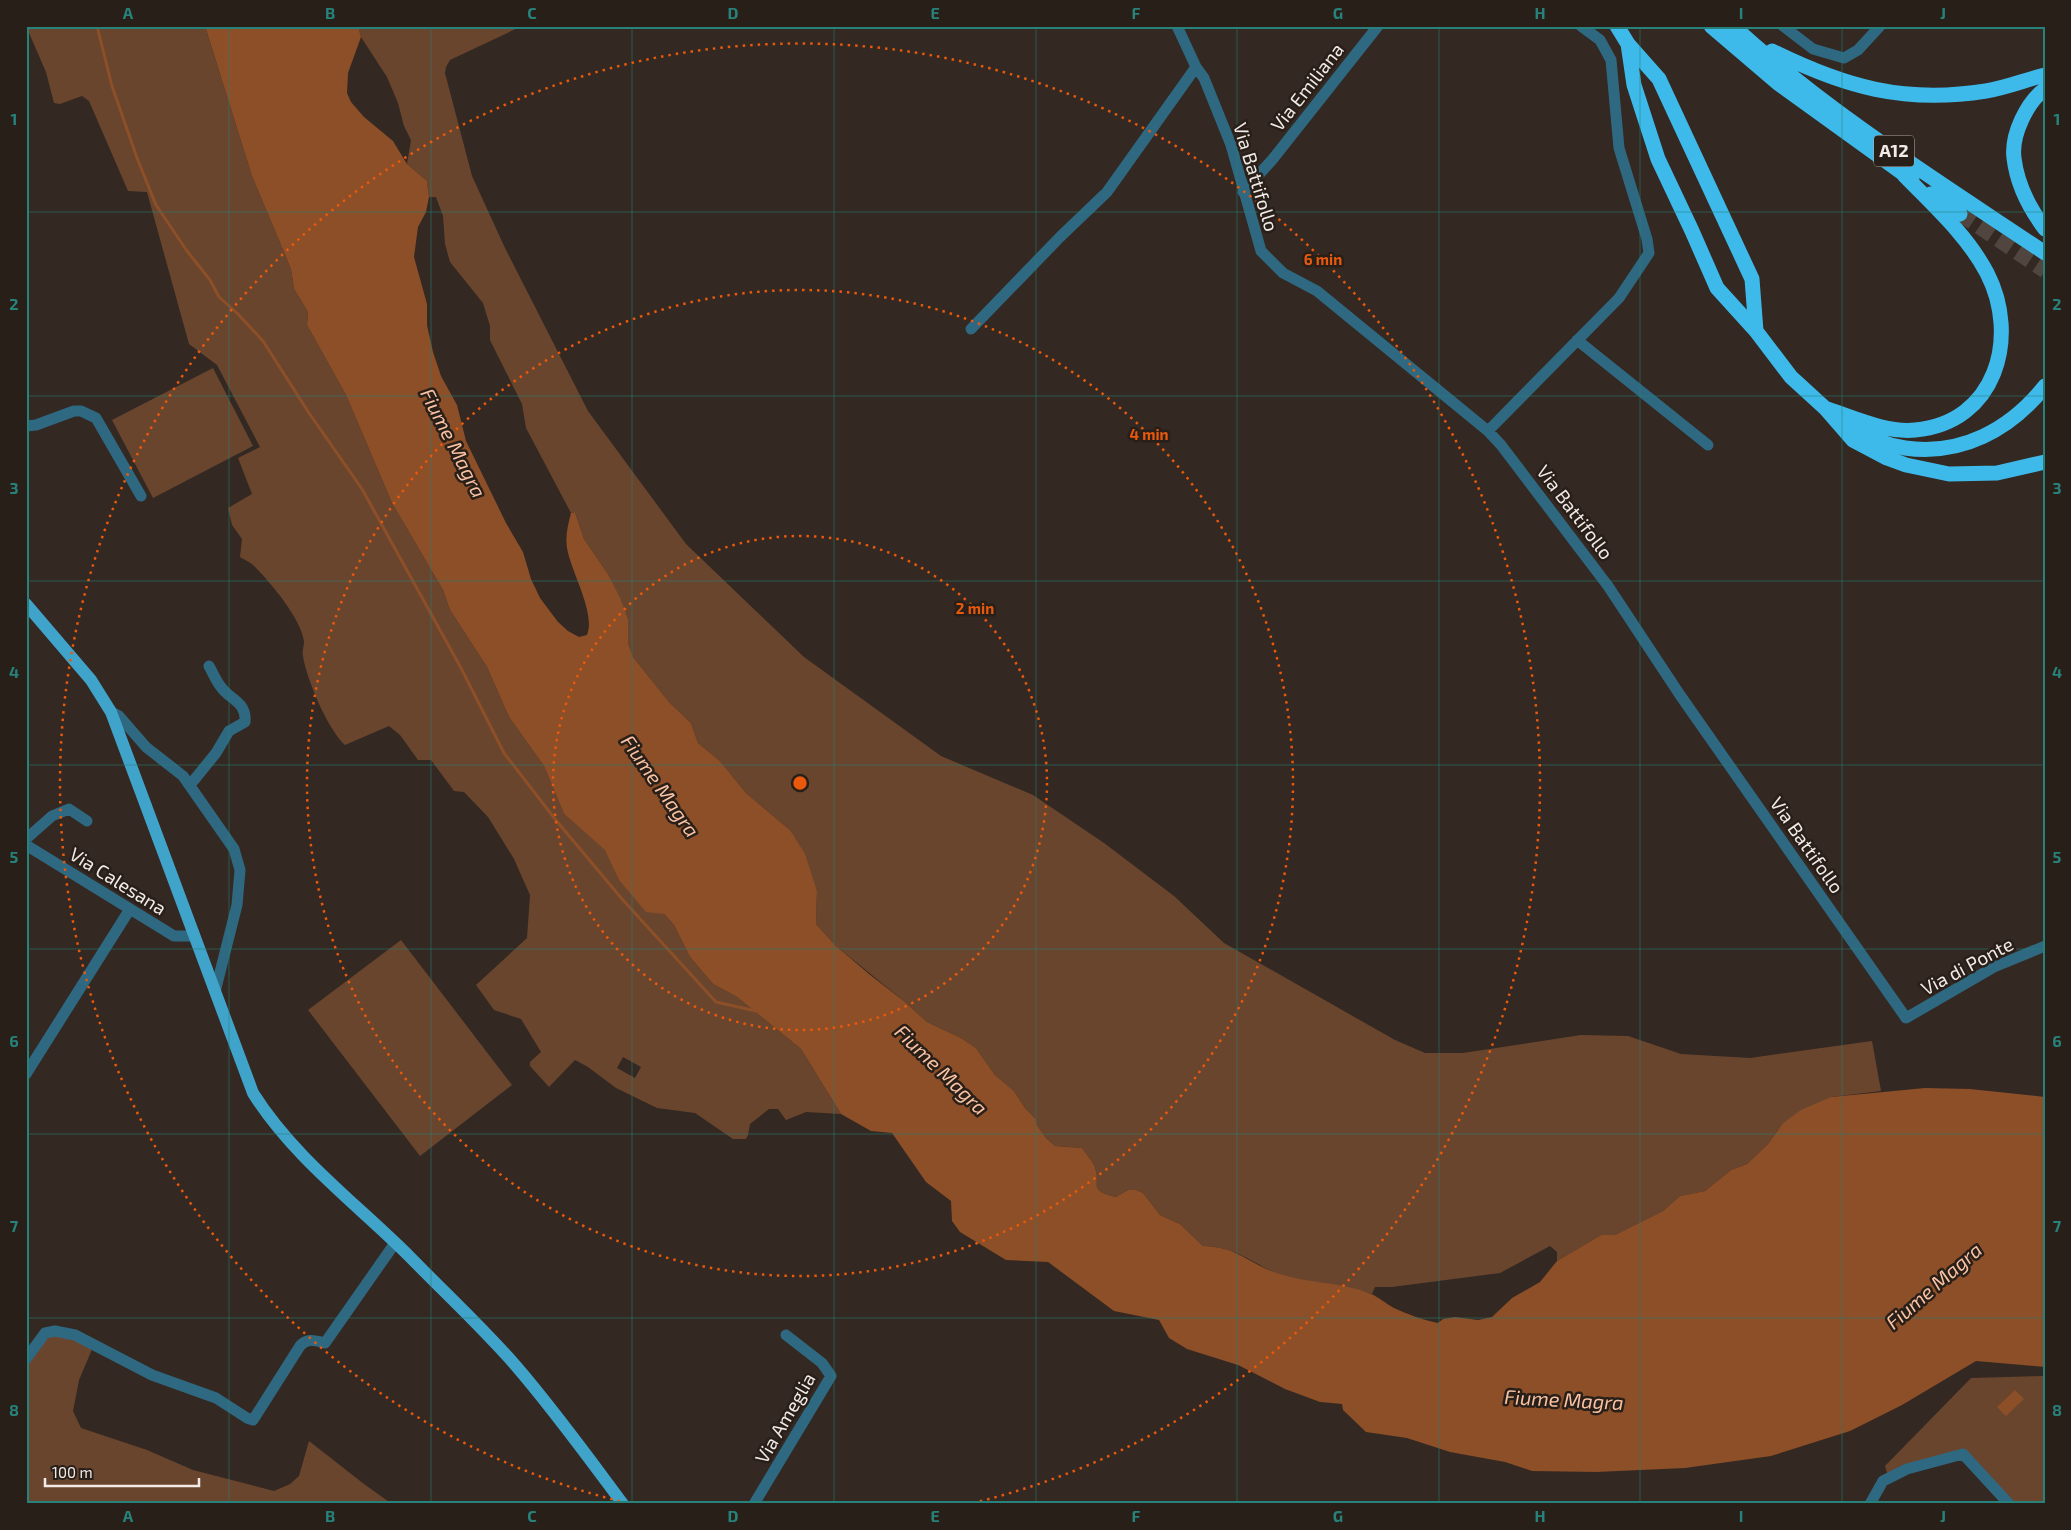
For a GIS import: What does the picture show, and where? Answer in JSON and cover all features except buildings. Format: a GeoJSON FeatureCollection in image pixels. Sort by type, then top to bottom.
{"type":"FeatureCollection","features":[{"type":"Feature","properties":{"kind":"highway"},"geometry":{"type":"LineString","coordinates":[[1617,26],[1628,44],[1659,79],[1752,279],[1756,331]]}},
{"type":"Feature","properties":{"kind":"highway","name":"A12"},"geometry":{"type":"LineString","coordinates":[[1711,26],[1778,84],[1960,214]]}},
{"type":"Feature","properties":{"kind":"highway","name":"A12"},"geometry":{"type":"LineString","coordinates":[[1733,26],[1788,73],[1873,136],[2045,253]]}},
{"type":"Feature","properties":{"kind":"highway"},"geometry":{"type":"LineString","coordinates":[[1748,40],[1810,70],[1863,88],[1912,95],[1950,96],[1988,91],[2045,75]]}},
{"type":"Feature","properties":{"kind":"highway"},"geometry":{"type":"LineString","coordinates":[[1628,44],[1634,85],[1658,159],[1717,288],[1756,331],[1791,377],[1826,409],[1857,432],[1894,446],[1930,450],[1950,448],[1986,436],[2003,426],[2021,412],[2045,386]]}},
{"type":"Feature","properties":{"kind":"highway"},"geometry":{"type":"LineString","coordinates":[[2045,89],[2038,94],[2024,113],[2018,130],[2014,157],[2020,185],[2033,213],[2045,229]]}},
{"type":"Feature","properties":{"kind":"highway"},"geometry":{"type":"LineString","coordinates":[[1826,409],[1895,430],[1916,430],[1934,426],[1959,414],[1980,396],[1991,380],[1999,360],[2002,340],[2002,319],[1996,296],[1987,274],[1977,256],[1962,236],[1904,175]]}},
{"type":"Feature","properties":{"kind":"highway"},"geometry":{"type":"LineString","coordinates":[[1826,409],[1853,440],[1887,458],[1927,470],[1949,474],[1990,474],[2045,462]]}},
{"type":"Feature","properties":{"kind":"main road"},"geometry":{"type":"LineString","coordinates":[[26,604],[91,680],[111,712],[253,1093],[268,1118],[319,1171],[395,1242],[515,1365],[548,1404],[623,1504]]}},
{"type":"Feature","properties":{"kind":"street","name":"Via Battifollo"},"geometry":{"type":"LineString","coordinates":[[1177,26],[1196,67],[1204,78],[1230,145],[1261,251],[1283,273],[1316,291],[1488,431],[1501,445],[1608,586],[1680,696],[1906,1018]]}},
{"type":"Feature","properties":{"kind":"street","name":"Via Emiliana"},"geometry":{"type":"LineString","coordinates":[[1243,192],[1272,160],[1378,26]]}},
{"type":"Feature","properties":{"kind":"street"},"geometry":{"type":"LineString","coordinates":[[1488,431],[1619,298],[1649,253],[1647,239],[1619,148],[1611,60],[1600,40],[1582,26]]}},
{"type":"Feature","properties":{"kind":"street"},"geometry":{"type":"LineString","coordinates":[[1783,26],[1813,48],[1844,58],[1858,50],[1880,26]]}},
{"type":"Feature","properties":{"kind":"street"},"geometry":{"type":"LineString","coordinates":[[971,329],[1060,236],[1107,192],[1196,67]]}},
{"type":"Feature","properties":{"kind":"street"},"geometry":{"type":"LineString","coordinates":[[1577,340],[1708,445]]}},
{"type":"Feature","properties":{"kind":"street"},"geometry":{"type":"LineString","coordinates":[[26,426],[36,425],[74,411],[82,411],[96,418],[141,496]]}},
{"type":"Feature","properties":{"kind":"street"},"geometry":{"type":"LineString","coordinates":[[190,785],[216,753],[229,731],[245,722],[241,704],[222,689],[209,666]]}},
{"type":"Feature","properties":{"kind":"street"},"geometry":{"type":"LineString","coordinates":[[111,712],[120,716],[146,747],[183,776],[234,849],[240,870],[237,905],[215,992]]}},
{"type":"Feature","properties":{"kind":"street"},"geometry":{"type":"LineString","coordinates":[[26,839],[52,816],[69,809],[87,821]]}},
{"type":"Feature","properties":{"kind":"street","name":"Via Calesana"},"geometry":{"type":"LineString","coordinates":[[26,845],[174,936],[194,936]]}},
{"type":"Feature","properties":{"kind":"street"},"geometry":{"type":"LineString","coordinates":[[26,1074],[130,910]]}},
{"type":"Feature","properties":{"kind":"street","name":"Via di Ponte"},"geometry":{"type":"LineString","coordinates":[[1906,1018],[1994,967],[2045,946]]}},
{"type":"Feature","properties":{"kind":"street"},"geometry":{"type":"LineString","coordinates":[[26,1359],[45,1333],[55,1331],[74,1335],[152,1375],[216,1398],[253,1420],[303,1341],[325,1343],[395,1242]]}},
{"type":"Feature","properties":{"kind":"street","name":"Via Ameglia"},"geometry":{"type":"LineString","coordinates":[[754,1504],[831,1376],[822,1363],[786,1335]]}},
{"type":"Feature","properties":{"kind":"street"},"geometry":{"type":"LineString","coordinates":[[1870,1504],[1883,1481],[1907,1469],[1963,1454],[2009,1504]]}},
{"type":"Feature","properties":{"kind":"shaded area"},"geometry":{"type":"Polygon","coordinates":[[[26,26],[205,26],[252,176],[291,269],[294,289],[308,312],[307,325],[346,395],[392,503],[443,590],[450,610],[487,667],[509,717],[544,766],[564,814],[606,850],[619,880],[664,914],[674,925],[690,957],[713,984],[737,997],[801,1049],[841,1114],[806,1112],[786,1120],[778,1109],[769,1109],[750,1124],[746,1139],[733,1139],[695,1113],[657,1108],[616,1088],[588,1067],[575,1060],[549,1087],[530,1066],[530,1062],[541,1052],[521,1019],[494,1010],[476,985],[527,938],[530,895],[514,859],[488,817],[464,792],[454,791],[431,760],[418,760],[400,735],[389,726],[345,745],[332,728],[308,677],[303,654],[304,641],[297,622],[269,583],[253,565],[240,557],[242,539],[232,525],[228,508],[252,494],[238,458],[260,447],[217,365],[189,344],[147,192],[128,191],[89,101],[82,96],[60,104],[54,103],[46,72],[26,26]],[[623,1057],[617,1068],[635,1078],[641,1067],[623,1057]]]}},
{"type":"Feature","properties":{"kind":"shaded area"},"geometry":{"type":"Polygon","coordinates":[[[358,26],[522,26],[450,60],[445,73],[472,176],[505,248],[588,411],[686,544],[804,657],[941,756],[1033,795],[1104,843],[1174,896],[1224,943],[1395,1040],[1425,1053],[1463,1053],[1581,1035],[1628,1036],[1681,1054],[1750,1058],[1872,1041],[1881,1091],[1831,1097],[1783,1123],[1768,1144],[1747,1164],[1731,1170],[1705,1191],[1680,1196],[1663,1211],[1615,1235],[1601,1235],[1557,1261],[1557,1252],[1550,1246],[1500,1273],[1392,1287],[1375,1287],[1372,1294],[1324,1283],[1292,1279],[1269,1270],[1239,1254],[1216,1247],[1203,1246],[1180,1224],[1160,1215],[1143,1193],[1136,1190],[1128,1190],[1116,1197],[1098,1189],[1094,1165],[1082,1148],[1055,1146],[1046,1138],[1037,1125],[1036,1119],[1025,1108],[1014,1091],[995,1075],[976,1048],[961,1038],[927,1022],[835,945],[816,924],[817,891],[790,830],[746,793],[720,761],[698,743],[691,723],[669,702],[633,657],[628,643],[628,619],[608,574],[584,539],[575,512],[571,513],[526,428],[522,404],[490,340],[490,326],[483,303],[450,262],[445,244],[443,216],[436,197],[429,197],[427,181],[407,164],[411,140],[404,126],[398,103],[387,77],[361,37],[358,26]]]}},
{"type":"Feature","properties":{"kind":"shaded area"},"geometry":{"type":"Polygon","coordinates":[[[213,368],[253,446],[153,498],[112,420],[213,368]]]}},
{"type":"Feature","properties":{"kind":"shaded area"},"geometry":{"type":"Polygon","coordinates":[[[401,940],[512,1085],[420,1156],[308,1010],[401,940]]]}},
{"type":"Feature","properties":{"kind":"shaded area"},"geometry":{"type":"Polygon","coordinates":[[[67,1333],[93,1347],[79,1380],[73,1411],[81,1428],[147,1450],[193,1470],[274,1491],[290,1484],[299,1476],[309,1441],[392,1504],[26,1504],[26,1368],[42,1341],[52,1335],[67,1333]]]}},
{"type":"Feature","properties":{"kind":"shaded area"},"geometry":{"type":"Polygon","coordinates":[[[2045,1376],[2045,1504],[2012,1504],[1964,1452],[1888,1476],[1885,1466],[1971,1378],[2045,1376]]]}},
{"type":"Feature","properties":{"kind":"water","name":"Fiume Magra"},"geometry":{"type":"Polygon","coordinates":[[[205,26],[358,26],[361,37],[348,73],[347,93],[351,102],[364,117],[393,141],[407,164],[427,181],[429,197],[426,212],[418,227],[414,257],[427,304],[427,325],[433,352],[441,376],[457,405],[466,441],[506,523],[523,552],[531,579],[540,598],[558,622],[568,631],[579,637],[587,635],[589,626],[586,604],[569,558],[566,544],[571,513],[575,512],[584,539],[608,574],[620,598],[628,619],[628,643],[633,657],[669,702],[691,723],[698,743],[720,761],[746,793],[790,830],[805,854],[817,891],[816,924],[835,945],[927,1022],[961,1038],[976,1048],[995,1075],[1014,1091],[1025,1108],[1036,1119],[1037,1125],[1046,1138],[1055,1146],[1082,1148],[1094,1165],[1098,1189],[1116,1197],[1128,1190],[1136,1190],[1143,1193],[1160,1215],[1180,1224],[1203,1246],[1233,1252],[1274,1272],[1298,1279],[1335,1284],[1359,1290],[1374,1295],[1399,1310],[1432,1322],[1438,1323],[1443,1319],[1455,1317],[1478,1320],[1492,1317],[1512,1298],[1540,1282],[1557,1261],[1601,1235],[1615,1235],[1663,1211],[1680,1196],[1705,1191],[1731,1170],[1747,1164],[1768,1144],[1783,1123],[1801,1110],[1831,1097],[1925,1088],[1970,1089],[2045,1097],[2045,1367],[1976,1361],[1902,1405],[1850,1431],[1771,1456],[1685,1468],[1596,1472],[1532,1471],[1505,1462],[1450,1452],[1407,1438],[1366,1432],[1343,1410],[1342,1404],[1320,1402],[1285,1389],[1238,1365],[1187,1349],[1169,1338],[1159,1320],[1114,1311],[1048,1262],[1006,1260],[960,1232],[952,1221],[951,1201],[926,1182],[892,1133],[871,1131],[841,1114],[801,1049],[737,997],[713,984],[690,957],[674,925],[664,914],[646,912],[619,880],[605,850],[564,814],[544,766],[509,717],[487,667],[450,610],[443,590],[392,503],[346,395],[307,325],[308,312],[294,289],[291,269],[252,176],[205,26]]]}},
{"type":"Feature","properties":{"kind":"water"},"geometry":{"type":"Polygon","coordinates":[[[2015,1390],[2024,1399],[2006,1416],[1997,1407],[2015,1390]]]}},
{"type":"Feature","properties":{"kind":"waterway"},"geometry":{"type":"LineString","coordinates":[[97,26],[112,86],[137,158],[156,205],[187,251],[210,280],[219,297],[263,341],[309,413],[362,489],[461,668],[504,753],[555,819],[622,899],[716,1002],[756,1011]]}},
{"type":"Feature","properties":{"kind":"tunnel"},"geometry":{"type":"LineString","coordinates":[[1960,214],[2045,271]]}}]}
